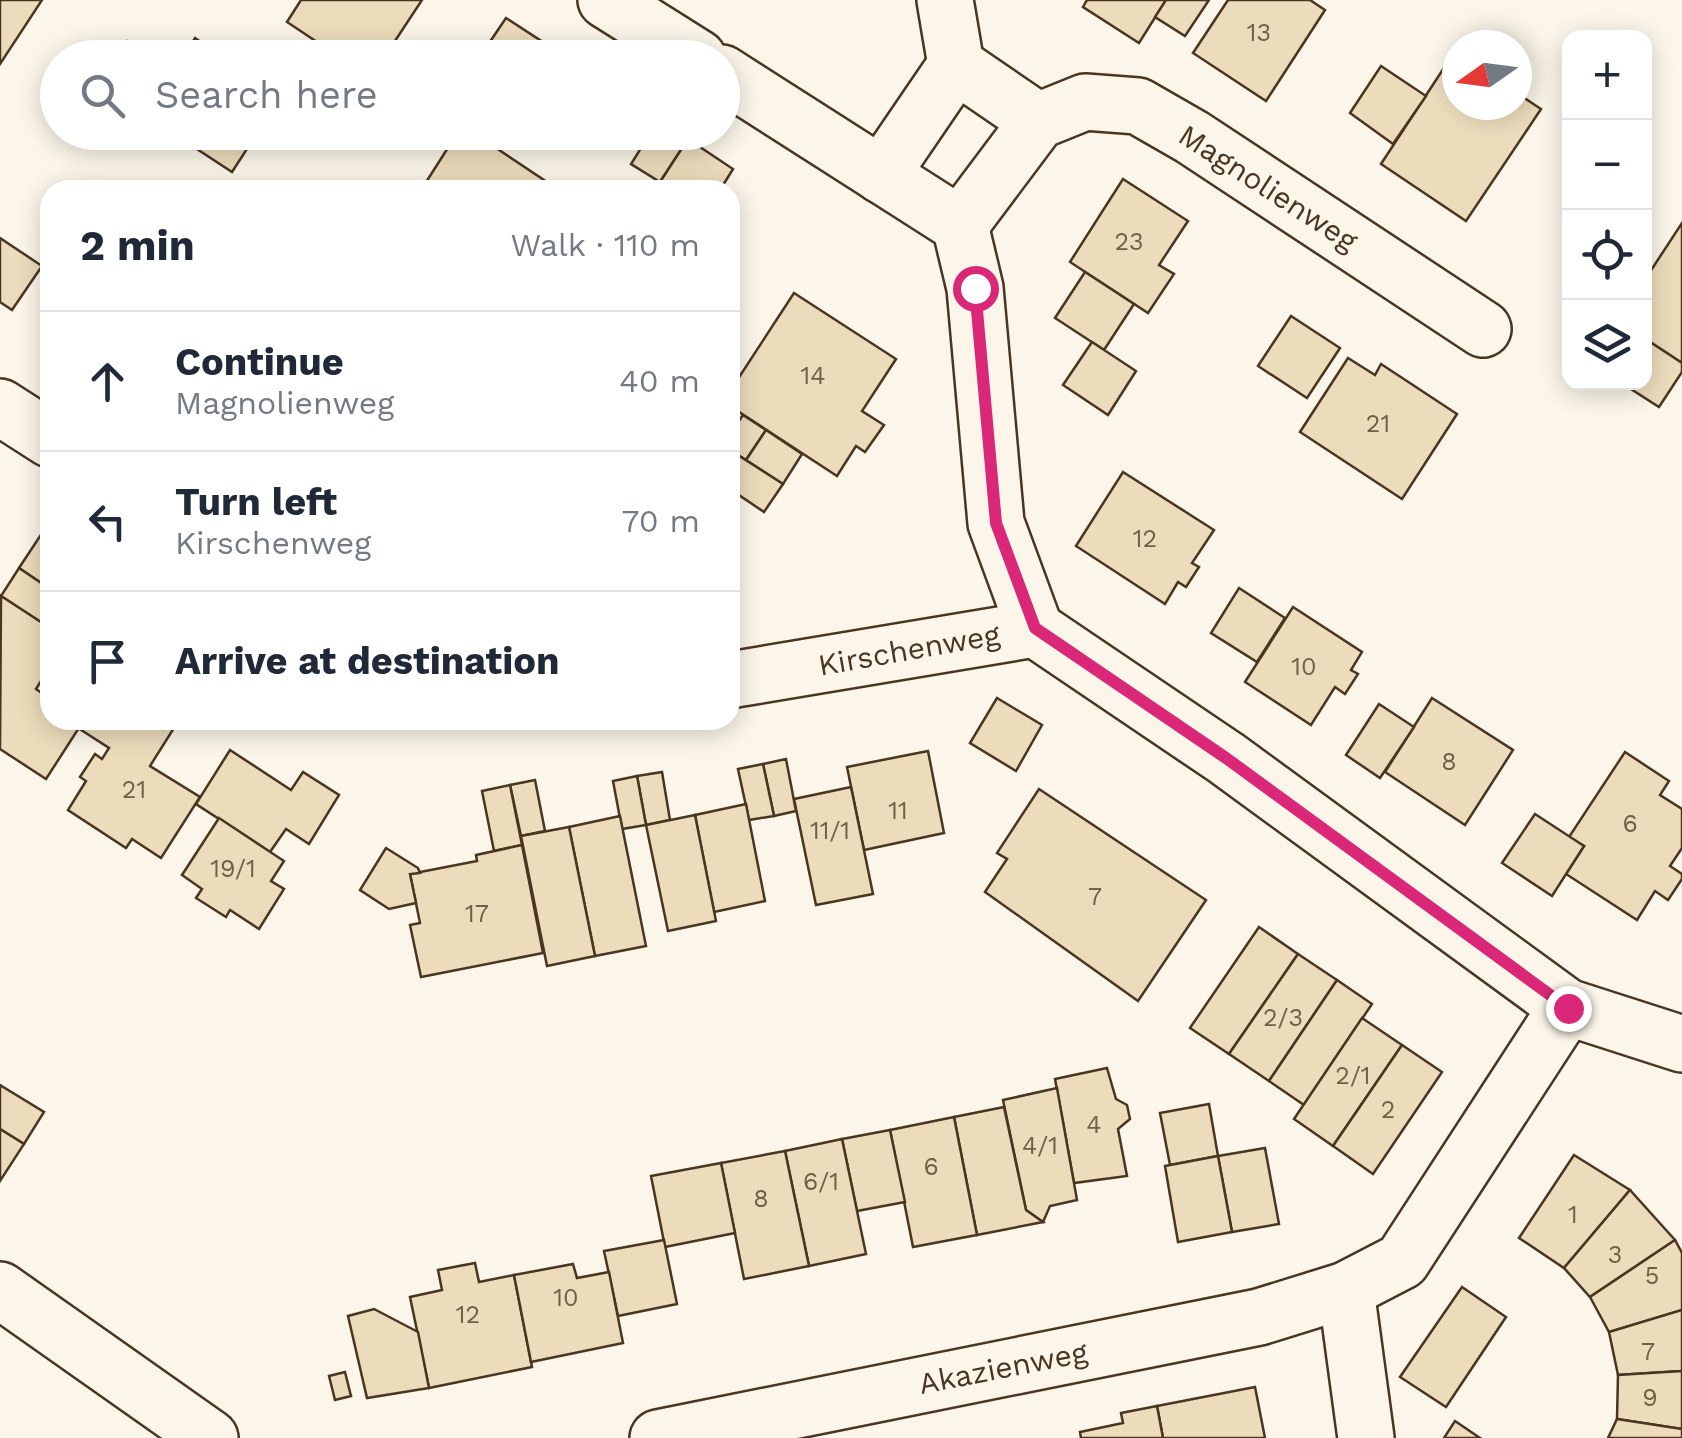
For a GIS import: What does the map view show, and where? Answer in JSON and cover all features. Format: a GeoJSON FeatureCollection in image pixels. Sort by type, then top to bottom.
{"type":"FeatureCollection","features":[{"type":"Feature","properties":{"kind":"street"},"geometry":{"type":"LineString","coordinates":[[606,0],[669,40]]}},
{"type":"Feature","properties":{"kind":"street"},"geometry":{"type":"LineString","coordinates":[[880,175],[956,64],[945,0]]}},
{"type":"Feature","properties":{"kind":"street"},"geometry":{"type":"LineString","coordinates":[[956,64],[1038,121],[960,225]]}},
{"type":"Feature","properties":{"kind":"street"},"geometry":{"type":"LineString","coordinates":[[740,85],[960,225],[975,288],[996,523],[1035,628]]}},
{"type":"Feature","properties":{"kind":"street","name":"Magnolienweg"},"geometry":{"type":"LineString","coordinates":[[1038,121],[1086,102],[1138,106],[1192,136],[1483,329]]}},
{"type":"Feature","properties":{"kind":"street"},"geometry":{"type":"LineString","coordinates":[[0,407],[40,433]]}},
{"type":"Feature","properties":{"kind":"street","name":"Kirschenweg"},"geometry":{"type":"LineString","coordinates":[[740,678],[1035,628],[1226,758],[1568,1008],[1682,1044]]}},
{"type":"Feature","properties":{"kind":"street","name":"Akazienweg"},"geometry":{"type":"LineString","coordinates":[[658,1438],[1259,1317],[1346,1290],[1402,1260],[1568,1008]]}},
{"type":"Feature","properties":{"kind":"street"},"geometry":{"type":"LineString","coordinates":[[1346,1290],[1366,1438]]}},
{"type":"Feature","properties":{"kind":"street"},"geometry":{"type":"LineString","coordinates":[[2,1295],[210,1438]]}},
{"type":"Feature","properties":{"kind":"building"},"geometry":{"type":"Polygon","coordinates":[[[0,0],[42,0],[0,64],[0,0]]]}},
{"type":"Feature","properties":{"kind":"building"},"geometry":{"type":"Polygon","coordinates":[[[301,0],[422,0],[396,40],[314,40],[287,22],[301,0]]]}},
{"type":"Feature","properties":{"kind":"building"},"geometry":{"type":"Polygon","coordinates":[[[1087,0],[1166,0],[1139,43],[1083,7],[1087,0]]]}},
{"type":"Feature","properties":{"kind":"building"},"geometry":{"type":"Polygon","coordinates":[[[1166,0],[1209,0],[1185,36],[1155,17],[1166,0]]]}},
{"type":"Feature","properties":{"kind":"building"},"geometry":{"type":"Polygon","coordinates":[[[1228,0],[1310,0],[1325,10],[1266,101],[1193,53],[1228,0]]]}},
{"type":"Feature","properties":{"kind":"building"},"geometry":{"type":"Polygon","coordinates":[[[506,18],[540,40],[491,40],[506,18]]]}},
{"type":"Feature","properties":{"kind":"building"},"geometry":{"type":"Polygon","coordinates":[[[1381,66],[1426,96],[1393,144],[1350,113],[1381,66]]]}},
{"type":"Feature","properties":{"kind":"building"},"geometry":{"type":"Polygon","coordinates":[[[1442,71],[1442,120],[1532,120],[1532,103],[1541,109],[1466,221],[1381,164],[1442,71]]]}},
{"type":"Feature","properties":{"kind":"building"},"geometry":{"type":"Polygon","coordinates":[[[198,150],[246,150],[232,172],[198,150]]]}},
{"type":"Feature","properties":{"kind":"building"},"geometry":{"type":"Polygon","coordinates":[[[447,150],[499,150],[544,180],[427,180],[447,150]]]}},
{"type":"Feature","properties":{"kind":"building"},"geometry":{"type":"Polygon","coordinates":[[[640,150],[681,150],[661,180],[631,164],[640,150]]]}},
{"type":"Feature","properties":{"kind":"building"},"geometry":{"type":"Polygon","coordinates":[[[681,150],[704,150],[733,169],[726,180],[661,180],[681,150]]]}},
{"type":"Feature","properties":{"kind":"building"},"geometry":{"type":"Polygon","coordinates":[[[1123,179],[1188,221],[1159,265],[1174,274],[1148,313],[1070,262],[1123,179]]]}},
{"type":"Feature","properties":{"kind":"building"},"geometry":{"type":"Polygon","coordinates":[[[1682,223],[1682,363],[1652,343],[1652,269],[1682,223]]]}},
{"type":"Feature","properties":{"kind":"building"},"geometry":{"type":"Polygon","coordinates":[[[0,238],[40,265],[40,269],[12,310],[0,302],[0,238]]]}},
{"type":"Feature","properties":{"kind":"building"},"geometry":{"type":"Polygon","coordinates":[[[1085,272],[1134,304],[1104,350],[1055,318],[1085,272]]]}},
{"type":"Feature","properties":{"kind":"building"},"geometry":{"type":"Polygon","coordinates":[[[794,293],[896,359],[862,411],[884,425],[865,452],[856,446],[837,476],[740,413],[740,376],[794,293]]]}},
{"type":"Feature","properties":{"kind":"building"},"geometry":{"type":"Polygon","coordinates":[[[1291,316],[1340,348],[1307,398],[1258,366],[1291,316]]]}},
{"type":"Feature","properties":{"kind":"building"},"geometry":{"type":"Polygon","coordinates":[[[1092,342],[1136,371],[1108,415],[1063,385],[1092,342]]]}},
{"type":"Feature","properties":{"kind":"building"},"geometry":{"type":"Polygon","coordinates":[[[1652,343],[1682,363],[1682,372],[1659,407],[1632,390],[1652,390],[1652,343]]]}},
{"type":"Feature","properties":{"kind":"building"},"geometry":{"type":"Polygon","coordinates":[[[1348,358],[1375,375],[1381,364],[1457,414],[1402,499],[1300,432],[1348,358]]]}},
{"type":"Feature","properties":{"kind":"building"},"geometry":{"type":"Polygon","coordinates":[[[743,415],[766,430],[746,460],[740,456],[743,415]]]}},
{"type":"Feature","properties":{"kind":"building"},"geometry":{"type":"Polygon","coordinates":[[[766,430],[802,454],[783,484],[746,460],[766,430]]]}},
{"type":"Feature","properties":{"kind":"building"},"geometry":{"type":"Polygon","coordinates":[[[740,456],[783,484],[764,512],[740,496],[740,456]]]}},
{"type":"Feature","properties":{"kind":"building"},"geometry":{"type":"Polygon","coordinates":[[[1123,472],[1214,530],[1192,563],[1199,567],[1186,587],[1178,582],[1165,604],[1076,546],[1123,472]]]}},
{"type":"Feature","properties":{"kind":"building"},"geometry":{"type":"Polygon","coordinates":[[[40,536],[40,582],[19,568],[40,536]]]}},
{"type":"Feature","properties":{"kind":"building"},"geometry":{"type":"Polygon","coordinates":[[[19,568],[40,582],[40,622],[1,596],[19,568]]]}},
{"type":"Feature","properties":{"kind":"building"},"geometry":{"type":"Polygon","coordinates":[[[1239,588],[1285,618],[1257,662],[1211,633],[1239,588]]]}},
{"type":"Feature","properties":{"kind":"building"},"geometry":{"type":"Polygon","coordinates":[[[1,596],[40,621],[40,683],[36,689],[40,692],[40,730],[78,730],[46,779],[0,749],[1,596]]]}},
{"type":"Feature","properties":{"kind":"building"},"geometry":{"type":"Polygon","coordinates":[[[1293,607],[1362,652],[1351,670],[1358,674],[1345,694],[1335,687],[1311,725],[1245,682],[1293,607]]]}},
{"type":"Feature","properties":{"kind":"building"},"geometry":{"type":"Polygon","coordinates":[[[997,698],[1042,725],[1016,771],[970,743],[997,698]]]}},
{"type":"Feature","properties":{"kind":"building"},"geometry":{"type":"Polygon","coordinates":[[[1432,698],[1513,750],[1465,825],[1385,772],[1432,698]]]}},
{"type":"Feature","properties":{"kind":"building"},"geometry":{"type":"Polygon","coordinates":[[[1379,704],[1414,727],[1380,778],[1346,755],[1379,704]]]}},
{"type":"Feature","properties":{"kind":"building"},"geometry":{"type":"Polygon","coordinates":[[[81,730],[173,730],[150,766],[200,797],[161,858],[132,839],[126,848],[68,810],[86,781],[80,777],[95,754],[102,759],[109,748],[81,730]]]}},
{"type":"Feature","properties":{"kind":"building"},"geometry":{"type":"Polygon","coordinates":[[[230,750],[291,790],[303,772],[339,795],[309,844],[286,829],[270,852],[196,804],[230,750]]]}},
{"type":"Feature","properties":{"kind":"building"},"geometry":{"type":"Polygon","coordinates":[[[928,751],[944,833],[864,850],[847,767],[928,751]]]}},
{"type":"Feature","properties":{"kind":"building"},"geometry":{"type":"Polygon","coordinates":[[[1625,752],[1669,781],[1660,795],[1682,809],[1682,848],[1670,866],[1682,874],[1682,879],[1668,900],[1655,891],[1637,920],[1566,874],[1584,846],[1569,837],[1625,752]]]}},
{"type":"Feature","properties":{"kind":"building"},"geometry":{"type":"Polygon","coordinates":[[[786,759],[796,811],[774,816],[763,764],[786,759]]]}},
{"type":"Feature","properties":{"kind":"building"},"geometry":{"type":"Polygon","coordinates":[[[763,764],[774,816],[749,820],[738,769],[763,764]]]}},
{"type":"Feature","properties":{"kind":"building"},"geometry":{"type":"Polygon","coordinates":[[[662,772],[670,820],[646,825],[637,776],[662,772]]]}},
{"type":"Feature","properties":{"kind":"building"},"geometry":{"type":"Polygon","coordinates":[[[637,776],[646,825],[622,829],[613,781],[637,776]]]}},
{"type":"Feature","properties":{"kind":"building"},"geometry":{"type":"Polygon","coordinates":[[[535,780],[545,831],[521,836],[510,785],[535,780]]]}},
{"type":"Feature","properties":{"kind":"building"},"geometry":{"type":"Polygon","coordinates":[[[510,785],[522,845],[494,851],[482,791],[510,785]]]}},
{"type":"Feature","properties":{"kind":"building"},"geometry":{"type":"Polygon","coordinates":[[[851,787],[873,894],[816,905],[794,799],[851,787]]]}},
{"type":"Feature","properties":{"kind":"building"},"geometry":{"type":"Polygon","coordinates":[[[1039,789],[1206,900],[1138,1001],[985,892],[1007,859],[997,853],[1039,789]]]}},
{"type":"Feature","properties":{"kind":"building"},"geometry":{"type":"Polygon","coordinates":[[[746,804],[765,901],[714,912],[695,815],[746,804]]]}},
{"type":"Feature","properties":{"kind":"building"},"geometry":{"type":"Polygon","coordinates":[[[1535,814],[1584,846],[1552,896],[1502,863],[1535,814]]]}},
{"type":"Feature","properties":{"kind":"building"},"geometry":{"type":"Polygon","coordinates":[[[695,815],[716,921],[668,931],[646,825],[695,815]]]}},
{"type":"Feature","properties":{"kind":"building"},"geometry":{"type":"Polygon","coordinates":[[[620,816],[646,946],[595,956],[569,827],[620,816]]]}},
{"type":"Feature","properties":{"kind":"building"},"geometry":{"type":"Polygon","coordinates":[[[219,818],[284,861],[271,881],[284,889],[259,929],[230,910],[226,917],[196,898],[202,889],[182,875],[219,818]]]}},
{"type":"Feature","properties":{"kind":"building"},"geometry":{"type":"Polygon","coordinates":[[[569,827],[595,956],[547,966],[521,836],[569,827]]]}},
{"type":"Feature","properties":{"kind":"building"},"geometry":{"type":"Polygon","coordinates":[[[522,845],[543,953],[421,977],[410,925],[420,923],[410,874],[477,861],[476,855],[522,845]]]}},
{"type":"Feature","properties":{"kind":"building"},"geometry":{"type":"Polygon","coordinates":[[[386,848],[418,868],[420,873],[410,874],[416,903],[389,909],[360,890],[386,848]]]}},
{"type":"Feature","properties":{"kind":"building"},"geometry":{"type":"Polygon","coordinates":[[[1259,927],[1298,954],[1229,1054],[1190,1028],[1259,927]]]}},
{"type":"Feature","properties":{"kind":"building"},"geometry":{"type":"Polygon","coordinates":[[[1298,954],[1337,980],[1269,1081],[1229,1054],[1298,954]]]}},
{"type":"Feature","properties":{"kind":"building"},"geometry":{"type":"Polygon","coordinates":[[[1337,980],[1372,1004],[1304,1105],[1269,1081],[1337,980]]]}},
{"type":"Feature","properties":{"kind":"building"},"geometry":{"type":"Polygon","coordinates":[[[1362,1018],[1402,1045],[1333,1146],[1294,1119],[1362,1018]]]}},
{"type":"Feature","properties":{"kind":"building"},"geometry":{"type":"Polygon","coordinates":[[[1402,1045],[1442,1072],[1373,1174],[1333,1146],[1402,1045]]]}},
{"type":"Feature","properties":{"kind":"building"},"geometry":{"type":"Polygon","coordinates":[[[1107,1068],[1116,1099],[1127,1105],[1130,1119],[1118,1129],[1127,1176],[1074,1183],[1055,1079],[1107,1068]]]}},
{"type":"Feature","properties":{"kind":"building"},"geometry":{"type":"Polygon","coordinates":[[[0,1085],[44,1112],[24,1144],[0,1129],[0,1085]]]}},
{"type":"Feature","properties":{"kind":"building"},"geometry":{"type":"Polygon","coordinates":[[[1057,1088],[1077,1200],[1050,1206],[1043,1222],[1026,1210],[1003,1100],[1057,1088]]]}},
{"type":"Feature","properties":{"kind":"building"},"geometry":{"type":"Polygon","coordinates":[[[1209,1104],[1218,1156],[1170,1165],[1160,1113],[1209,1104]]]}},
{"type":"Feature","properties":{"kind":"building"},"geometry":{"type":"Polygon","coordinates":[[[1004,1107],[1026,1210],[1043,1222],[977,1235],[954,1117],[1004,1107]]]}},
{"type":"Feature","properties":{"kind":"building"},"geometry":{"type":"Polygon","coordinates":[[[954,1117],[977,1235],[913,1247],[890,1130],[954,1117]]]}},
{"type":"Feature","properties":{"kind":"building"},"geometry":{"type":"Polygon","coordinates":[[[0,1129],[24,1144],[0,1181],[0,1129]]]}},
{"type":"Feature","properties":{"kind":"building"},"geometry":{"type":"Polygon","coordinates":[[[890,1130],[905,1202],[857,1211],[842,1139],[890,1130]]]}},
{"type":"Feature","properties":{"kind":"building"},"geometry":{"type":"Polygon","coordinates":[[[842,1139],[866,1254],[809,1266],[785,1151],[842,1139]]]}},
{"type":"Feature","properties":{"kind":"building"},"geometry":{"type":"Polygon","coordinates":[[[1265,1148],[1279,1224],[1232,1232],[1218,1156],[1265,1148]]]}},
{"type":"Feature","properties":{"kind":"building"},"geometry":{"type":"Polygon","coordinates":[[[785,1151],[809,1266],[744,1279],[721,1163],[785,1151]]]}},
{"type":"Feature","properties":{"kind":"building"},"geometry":{"type":"Polygon","coordinates":[[[1574,1155],[1630,1190],[1564,1268],[1519,1238],[1574,1155]]]}},
{"type":"Feature","properties":{"kind":"building"},"geometry":{"type":"Polygon","coordinates":[[[1218,1156],[1232,1232],[1178,1242],[1165,1166],[1218,1156]]]}},
{"type":"Feature","properties":{"kind":"building"},"geometry":{"type":"Polygon","coordinates":[[[721,1163],[735,1233],[665,1247],[651,1176],[721,1163]]]}},
{"type":"Feature","properties":{"kind":"building"},"geometry":{"type":"Polygon","coordinates":[[[1630,1190],[1675,1240],[1590,1297],[1564,1268],[1630,1190]]]}},
{"type":"Feature","properties":{"kind":"building"},"geometry":{"type":"Polygon","coordinates":[[[664,1240],[677,1304],[618,1316],[604,1251],[664,1240]]]}},
{"type":"Feature","properties":{"kind":"building"},"geometry":{"type":"Polygon","coordinates":[[[1675,1240],[1682,1253],[1682,1310],[1609,1332],[1590,1297],[1675,1240]]]}},
{"type":"Feature","properties":{"kind":"building"},"geometry":{"type":"Polygon","coordinates":[[[475,1263],[479,1282],[514,1275],[532,1367],[429,1388],[410,1297],[442,1290],[438,1270],[475,1263]]]}},
{"type":"Feature","properties":{"kind":"building"},"geometry":{"type":"Polygon","coordinates":[[[573,1264],[577,1278],[609,1272],[623,1343],[531,1362],[514,1275],[573,1264]]]}},
{"type":"Feature","properties":{"kind":"building"},"geometry":{"type":"Polygon","coordinates":[[[1462,1287],[1506,1317],[1446,1407],[1400,1377],[1462,1287]]]}},
{"type":"Feature","properties":{"kind":"building"},"geometry":{"type":"Polygon","coordinates":[[[374,1309],[418,1332],[429,1388],[367,1398],[348,1316],[374,1309]]]}},
{"type":"Feature","properties":{"kind":"building"},"geometry":{"type":"Polygon","coordinates":[[[1682,1310],[1682,1371],[1618,1375],[1609,1332],[1682,1310]]]}},
{"type":"Feature","properties":{"kind":"building"},"geometry":{"type":"Polygon","coordinates":[[[1682,1371],[1682,1429],[1617,1419],[1618,1375],[1682,1371]]]}},
{"type":"Feature","properties":{"kind":"building"},"geometry":{"type":"Polygon","coordinates":[[[345,1372],[351,1396],[335,1400],[329,1376],[345,1372]]]}},
{"type":"Feature","properties":{"kind":"building"},"geometry":{"type":"Polygon","coordinates":[[[1255,1387],[1265,1438],[1163,1438],[1157,1406],[1255,1387]]]}},
{"type":"Feature","properties":{"kind":"building"},"geometry":{"type":"Polygon","coordinates":[[[1157,1406],[1163,1438],[1081,1438],[1080,1432],[1123,1423],[1121,1413],[1157,1406]]]}},
{"type":"Feature","properties":{"kind":"building"},"geometry":{"type":"Polygon","coordinates":[[[1617,1419],[1682,1429],[1682,1438],[1608,1438],[1617,1419]]]}},
{"type":"Feature","properties":{"kind":"building"},"geometry":{"type":"Polygon","coordinates":[[[1455,1421],[1480,1438],[1444,1438],[1455,1421]]]}},
{"type":"Feature","properties":{"kind":"route"},"geometry":{"type":"LineString","coordinates":[[975,288],[996,523],[1035,628],[1226,758],[1568,1008]]}}]}
